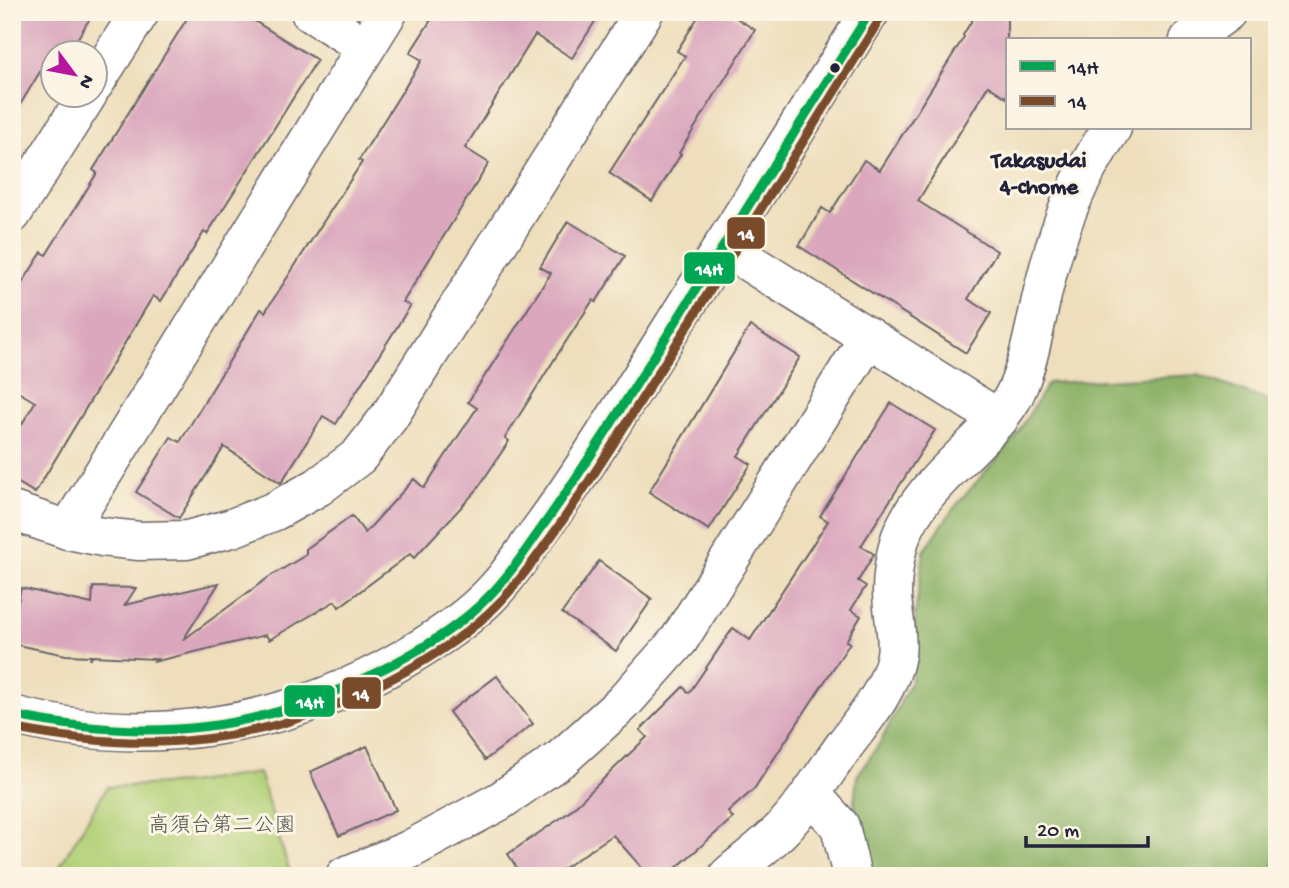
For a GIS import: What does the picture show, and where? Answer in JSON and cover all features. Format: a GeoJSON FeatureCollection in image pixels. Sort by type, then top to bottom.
{"type":"FeatureCollection","features":[{"type":"Feature","properties":{"kind":"street"},"geometry":{"type":"LineString","coordinates":[[108,63],[140,12]]}},
{"type":"Feature","properties":{"kind":"street"},"geometry":{"type":"LineString","coordinates":[[310,12],[366,47]]}},
{"type":"Feature","properties":{"kind":"street"},"geometry":{"type":"LineString","coordinates":[[68,530],[388,12]]}},
{"type":"Feature","properties":{"kind":"street"},"geometry":{"type":"LineString","coordinates":[[12,511],[68,530],[139,541],[187,540],[232,528],[275,511],[318,486],[359,457],[389,417],[644,12]]}},
{"type":"Feature","properties":{"kind":"street"},"geometry":{"type":"LineString","coordinates":[[12,715],[51,726],[102,730],[155,732],[210,728],[275,715],[337,694],[382,672],[442,636],[496,590],[565,497],[870,12]]}},
{"type":"Feature","properties":{"kind":"street"},"geometry":{"type":"LineString","coordinates":[[1192,38],[1227,12]]}},
{"type":"Feature","properties":{"kind":"street"},"geometry":{"type":"LineString","coordinates":[[12,214],[79,108]]}},
{"type":"Feature","properties":{"kind":"street"},"geometry":{"type":"LineString","coordinates":[[728,876],[783,828],[811,794],[889,679],[896,654],[892,592],[894,563],[901,539],[911,517],[938,481],[999,419],[1014,396],[1026,362],[1049,264],[1066,209],[1093,157],[1111,130]]}},
{"type":"Feature","properties":{"kind":"street"},"geometry":{"type":"LineString","coordinates":[[723,246],[999,419]]}},
{"type":"Feature","properties":{"kind":"street"},"geometry":{"type":"LineString","coordinates":[[345,876],[409,850],[500,801],[562,758],[623,703],[679,639],[869,337]]}},
{"type":"Feature","properties":{"kind":"street"},"geometry":{"type":"LineString","coordinates":[[811,794],[840,825],[852,876]]}},
{"type":"Feature","properties":{"kind":"green space"},"geometry":{"type":"Polygon","coordinates":[[[1198,375],[1277,404],[1277,853],[1270,876],[868,876],[854,802],[857,776],[881,741],[912,679],[915,615],[924,551],[953,509],[1014,439],[1048,383],[1198,375]]]}},
{"type":"Feature","properties":{"kind":"green space","name":"高須台第二公園"},"geometry":{"type":"Polygon","coordinates":[[[259,773],[291,876],[54,876],[107,787],[187,783],[259,773]]]}},
{"type":"Feature","properties":{"kind":"building"},"geometry":{"type":"Polygon","coordinates":[[[20,12],[94,12],[78,38],[38,38],[38,75],[12,118],[12,25],[20,12]]]}},
{"type":"Feature","properties":{"kind":"building"},"geometry":{"type":"Polygon","coordinates":[[[191,12],[240,12],[317,60],[207,234],[204,232],[161,301],[153,296],[35,493],[12,479],[12,441],[35,402],[12,388],[12,299],[42,252],[46,255],[97,173],[93,170],[191,12]]]}},
{"type":"Feature","properties":{"kind":"building"},"geometry":{"type":"Polygon","coordinates":[[[436,12],[601,12],[572,58],[535,35],[465,148],[489,163],[403,302],[410,306],[336,424],[323,416],[281,483],[224,447],[179,518],[136,492],[171,437],[180,442],[261,309],[265,312],[362,162],[359,160],[422,60],[410,53],[436,12]]]}},
{"type":"Feature","properties":{"kind":"building"},"geometry":{"type":"Polygon","coordinates":[[[701,12],[727,12],[755,30],[652,201],[609,173],[685,56],[677,51],[701,12]]]}},
{"type":"Feature","properties":{"kind":"building"},"geometry":{"type":"Polygon","coordinates":[[[977,12],[1007,12],[1006,97],[988,86],[918,201],[997,251],[968,299],[991,313],[966,353],[799,246],[822,208],[830,213],[864,160],[880,170],[977,12]]]}},
{"type":"Feature","properties":{"kind":"building"},"geometry":{"type":"Polygon","coordinates":[[[568,221],[625,256],[554,360],[505,438],[509,441],[476,491],[414,558],[410,554],[339,607],[335,601],[269,640],[266,635],[153,662],[157,659],[93,656],[90,660],[91,656],[66,655],[12,644],[12,630],[21,588],[92,604],[93,587],[136,588],[125,605],[219,583],[183,640],[269,577],[306,555],[306,549],[352,516],[365,533],[414,479],[424,488],[477,408],[468,402],[551,273],[540,267],[568,221]]]}},
{"type":"Feature","properties":{"kind":"building"},"geometry":{"type":"Polygon","coordinates":[[[750,326],[800,357],[738,456],[751,464],[709,530],[649,492],[750,326]]]}},
{"type":"Feature","properties":{"kind":"building"},"geometry":{"type":"Polygon","coordinates":[[[891,403],[935,430],[861,546],[874,554],[858,581],[866,586],[851,610],[861,616],[846,641],[850,643],[754,789],[728,812],[733,818],[667,876],[649,876],[613,835],[552,876],[522,876],[508,854],[568,813],[647,737],[640,730],[683,687],[689,693],[733,628],[750,640],[828,521],[820,516],[891,403]]]}},
{"type":"Feature","properties":{"kind":"building"},"geometry":{"type":"Polygon","coordinates":[[[599,561],[652,599],[616,651],[562,613],[599,561]]]}},
{"type":"Feature","properties":{"kind":"building"},"geometry":{"type":"Polygon","coordinates":[[[497,676],[533,724],[485,760],[449,712],[497,676]]]}},
{"type":"Feature","properties":{"kind":"building"},"geometry":{"type":"Polygon","coordinates":[[[367,746],[396,810],[339,836],[310,772],[367,746]]]}},
{"type":"Feature","properties":{"kind":"transit line","name":"14H"},"geometry":{"type":"LineString","coordinates":[[12,715],[63,724],[159,730],[251,719],[342,689],[415,652],[466,617],[509,573],[572,484],[870,12]]}},
{"type":"Feature","properties":{"kind":"transit line","name":"14"},"geometry":{"type":"LineString","coordinates":[[12,728],[63,737],[160,742],[207,739],[254,731],[346,701],[421,662],[474,626],[519,580],[582,491],[880,19]]}},
{"type":"Feature","properties":{"kind":"district","name":"Takasudai 4-chome"},"geometry":{"type":"Point","coordinates":[1039,175]}}]}
